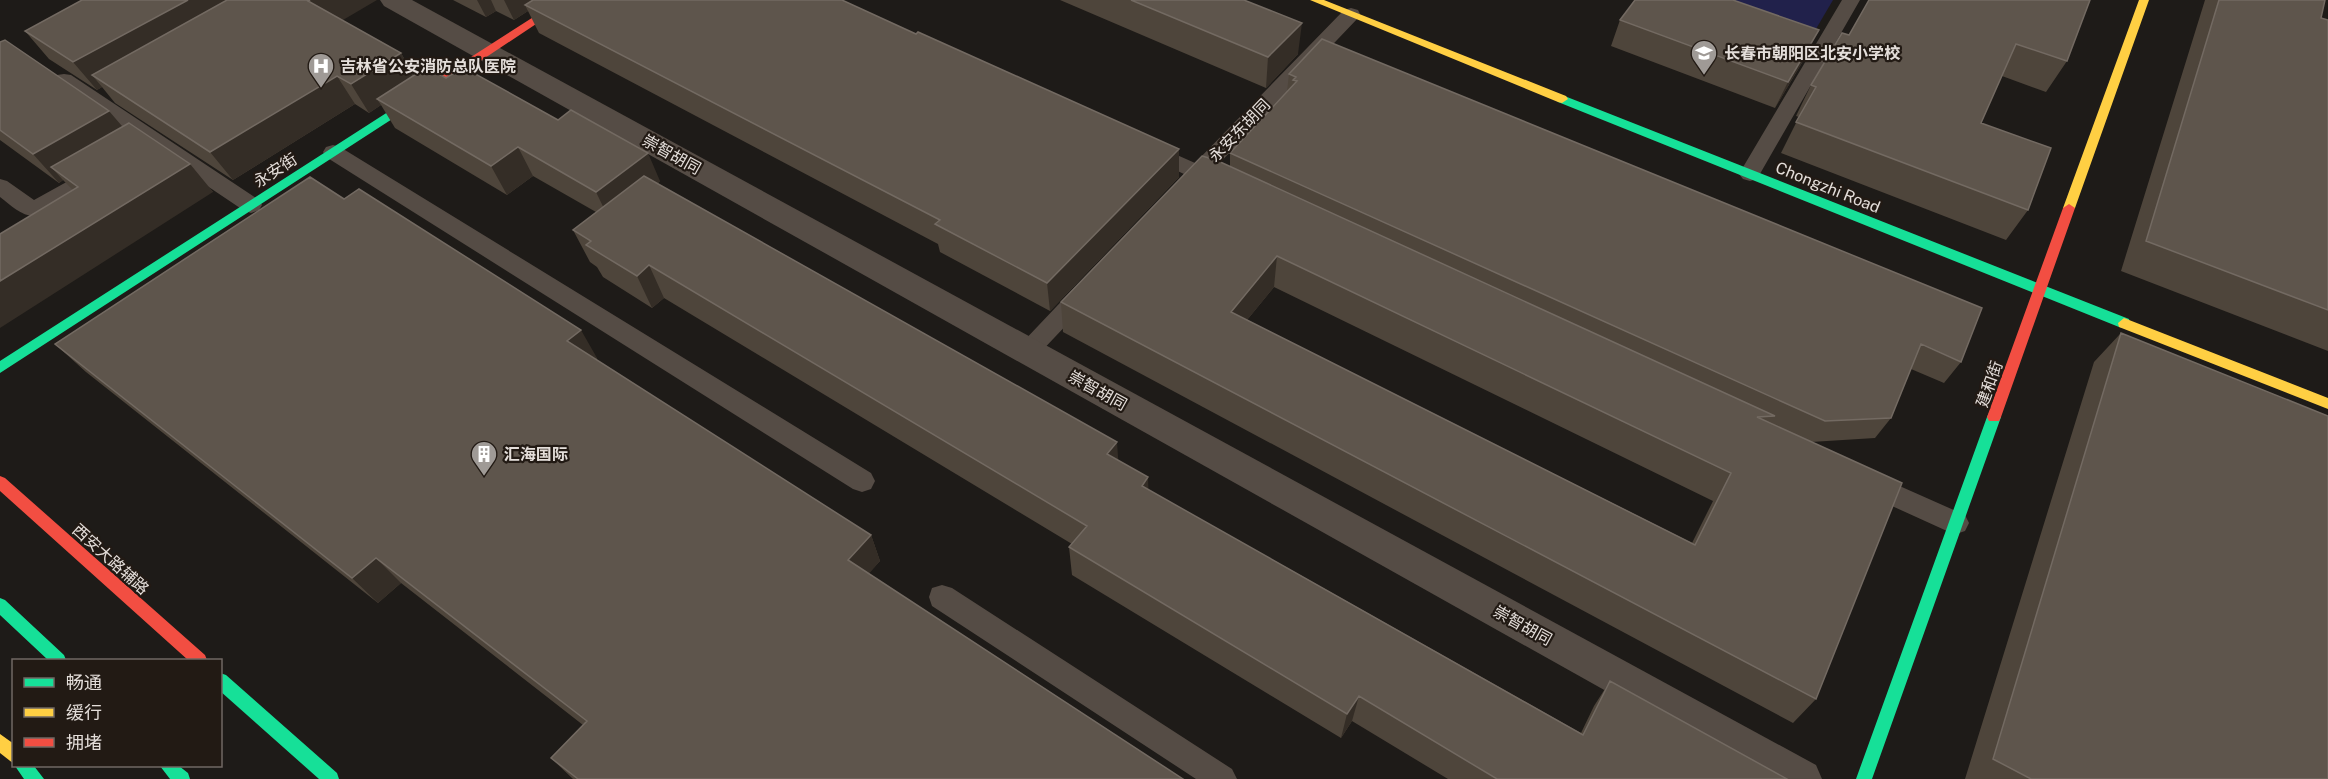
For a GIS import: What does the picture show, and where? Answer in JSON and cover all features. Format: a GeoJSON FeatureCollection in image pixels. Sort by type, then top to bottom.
{"type":"FeatureCollection","features":[{"type":"Feature","properties":{"kind":"street","name":"崇智胡同"},"geometry":{"type":"LineString","coordinates":[[393,0],[1802,779]]}},
{"type":"Feature","properties":{"kind":"street","name":"永安街"},"geometry":{"type":"LineString","coordinates":[[0,368],[567,0]]}},
{"type":"Feature","properties":{"kind":"street","name":"Chongzhi Road"},"geometry":{"type":"LineString","coordinates":[[1315,0],[2328,404]]}},
{"type":"Feature","properties":{"kind":"street","name":"建和街"},"geometry":{"type":"LineString","coordinates":[[1864,779],[2144,0]]}},
{"type":"Feature","properties":{"kind":"street","name":"西安大路辅路"},"geometry":{"type":"LineString","coordinates":[[0,482],[198,659]]}},
{"type":"Feature","properties":{"kind":"street"},"geometry":{"type":"LineString","coordinates":[[0,605],[57,659]]}},
{"type":"Feature","properties":{"kind":"street"},"geometry":{"type":"LineString","coordinates":[[222,682],[331,779]]}},
{"type":"Feature","properties":{"kind":"street"},"geometry":{"type":"LineString","coordinates":[[0,742],[12,754]]}},
{"type":"Feature","properties":{"kind":"street"},"geometry":{"type":"LineString","coordinates":[[25,767],[36,779]]}},
{"type":"Feature","properties":{"kind":"street"},"geometry":{"type":"LineString","coordinates":[[170,767],[182,779]]}},
{"type":"Feature","properties":{"kind":"lane"},"geometry":{"type":"LineString","coordinates":[[1750,174],[1851,0]]}},
{"type":"Feature","properties":{"kind":"lane","name":"永安东胡同"},"geometry":{"type":"LineString","coordinates":[[1174,198],[1351,14]]}},
{"type":"Feature","properties":{"kind":"lane"},"geometry":{"type":"LineString","coordinates":[[49,71],[251,205]]}},
{"type":"Feature","properties":{"kind":"lane"},"geometry":{"type":"LineString","coordinates":[[97,102],[117,91]]}},
{"type":"Feature","properties":{"kind":"lane"},"geometry":{"type":"LineString","coordinates":[[133,151],[153,140]]}},
{"type":"Feature","properties":{"kind":"lane"},"geometry":{"type":"LineString","coordinates":[[1135,143],[1242,193]]}},
{"type":"Feature","properties":{"kind":"lane"},"geometry":{"type":"LineString","coordinates":[[333,152],[862,481]]}},
{"type":"Feature","properties":{"kind":"lane"},"geometry":{"type":"LineString","coordinates":[[0,186],[33,210],[113,163]]}},
{"type":"Feature","properties":{"kind":"lane"},"geometry":{"type":"LineString","coordinates":[[1028,351],[1101,274]]}},
{"type":"Feature","properties":{"kind":"lane"},"geometry":{"type":"LineString","coordinates":[[1848,473],[1956,524]]}},
{"type":"Feature","properties":{"kind":"lane"},"geometry":{"type":"LineString","coordinates":[[942,597],[1222,779]]}},
{"type":"Feature","properties":{"kind":"shaded area"},"geometry":{"type":"Polygon","coordinates":[[[1729,0],[1833,0],[1813,34],[1729,0]]]}},
{"type":"Feature","properties":{"kind":"building"},"geometry":{"type":"Polygon","coordinates":[[[82,0],[188,0],[73,62],[25,31],[82,0]]]}},
{"type":"Feature","properties":{"kind":"building"},"geometry":{"type":"Polygon","coordinates":[[[227,0],[310,0],[308,1],[401,53],[351,84],[337,76],[210,152],[92,75],[227,0]]]}},
{"type":"Feature","properties":{"kind":"building"},"geometry":{"type":"Polygon","coordinates":[[[533,0],[842,0],[1179,149],[1047,283],[935,224],[940,220],[525,5],[533,0]]]}},
{"type":"Feature","properties":{"kind":"building"},"geometry":{"type":"Polygon","coordinates":[[[1131,0],[1244,0],[1302,23],[1268,57],[1131,0]]]}},
{"type":"Feature","properties":{"kind":"building"},"geometry":{"type":"Polygon","coordinates":[[[1635,0],[1733,0],[1819,30],[1788,82],[1620,20],[1635,0]]]}},
{"type":"Feature","properties":{"kind":"building"},"geometry":{"type":"Polygon","coordinates":[[[1869,0],[2090,0],[2067,61],[2016,44],[1981,123],[2051,148],[2028,210],[1796,122],[1816,87],[1811,85],[1842,33],[1849,35],[1869,0]]]}},
{"type":"Feature","properties":{"kind":"building"},"geometry":{"type":"Polygon","coordinates":[[[2219,0],[2325,0],[2321,18],[2328,20],[2328,310],[2146,241],[2219,0]]]}},
{"type":"Feature","properties":{"kind":"building"},"geometry":{"type":"Polygon","coordinates":[[[1322,39],[1982,308],[1961,362],[1921,344],[1891,418],[1825,421],[1230,153],[1297,81],[1293,80],[1296,77],[1289,74],[1322,39]]]}},
{"type":"Feature","properties":{"kind":"building"},"geometry":{"type":"Polygon","coordinates":[[[5,40],[109,111],[33,154],[0,130],[0,42],[5,40]]]}},
{"type":"Feature","properties":{"kind":"building"},"geometry":{"type":"Polygon","coordinates":[[[427,67],[446,78],[463,67],[558,120],[571,110],[648,153],[596,192],[518,147],[491,166],[377,99],[427,67]]]}},
{"type":"Feature","properties":{"kind":"building"},"geometry":{"type":"Polygon","coordinates":[[[129,123],[190,164],[0,281],[0,234],[78,187],[51,167],[129,123]]]}},
{"type":"Feature","properties":{"kind":"building"},"geometry":{"type":"Polygon","coordinates":[[[1202,156],[1216,160],[1775,416],[1757,417],[1902,483],[1816,699],[1061,302],[1202,156]],[[1277,256],[1231,312],[1695,545],[1731,473],[1277,256]]]}},
{"type":"Feature","properties":{"kind":"building"},"geometry":{"type":"Polygon","coordinates":[[[644,176],[1117,442],[1107,454],[1148,477],[1142,486],[1583,735],[1610,681],[1787,779],[1497,779],[1359,696],[1347,714],[1069,547],[1087,526],[649,265],[637,276],[586,245],[591,241],[573,230],[644,176]]]}},
{"type":"Feature","properties":{"kind":"building","name":"汇海国际"},"geometry":{"type":"Polygon","coordinates":[[[310,177],[344,199],[359,189],[581,330],[567,341],[871,535],[848,560],[1183,779],[578,779],[551,758],[587,721],[376,558],[352,578],[55,344],[310,177]]]}},
{"type":"Feature","properties":{"kind":"building"},"geometry":{"type":"Polygon","coordinates":[[[2121,333],[2328,416],[2328,779],[2031,779],[1993,759],[2121,333]]]}},
{"type":"Feature","properties":{"kind":"traffic: fast"},"geometry":{"type":"LineString","coordinates":[[0,368],[433,87]]}},
{"type":"Feature","properties":{"kind":"traffic: fast"},"geometry":{"type":"LineString","coordinates":[[1562,99],[2124,323]]}},
{"type":"Feature","properties":{"kind":"traffic: fast"},"geometry":{"type":"LineString","coordinates":[[1864,779],[1994,417]]}},
{"type":"Feature","properties":{"kind":"traffic: fast"},"geometry":{"type":"LineString","coordinates":[[0,605],[57,659]]}},
{"type":"Feature","properties":{"kind":"traffic: fast"},"geometry":{"type":"LineString","coordinates":[[222,682],[331,779]]}},
{"type":"Feature","properties":{"kind":"traffic: fast"},"geometry":{"type":"LineString","coordinates":[[24,767],[36,779]]}},
{"type":"Feature","properties":{"kind":"traffic: fast"},"geometry":{"type":"LineString","coordinates":[[169,767],[182,779]]}},
{"type":"Feature","properties":{"kind":"traffic: slow"},"geometry":{"type":"LineString","coordinates":[[1315,0],[1562,99]]}},
{"type":"Feature","properties":{"kind":"traffic: slow"},"geometry":{"type":"LineString","coordinates":[[2069,208],[2144,0]]}},
{"type":"Feature","properties":{"kind":"traffic: slow"},"geometry":{"type":"LineString","coordinates":[[2124,323],[2328,404]]}},
{"type":"Feature","properties":{"kind":"traffic: slow"},"geometry":{"type":"LineString","coordinates":[[0,742],[12,754]]}},
{"type":"Feature","properties":{"kind":"traffic: jam"},"geometry":{"type":"LineString","coordinates":[[433,87],[567,0]]}},
{"type":"Feature","properties":{"kind":"traffic: jam"},"geometry":{"type":"LineString","coordinates":[[1994,417],[2069,208]]}},
{"type":"Feature","properties":{"kind":"traffic: jam"},"geometry":{"type":"LineString","coordinates":[[0,482],[198,659]]}},
{"type":"Feature","properties":{"kind":"place","name":"长春市朝阳区北安小学校"},"geometry":{"type":"Point","coordinates":[1704,76]}},
{"type":"Feature","properties":{"kind":"place","name":"吉林省公安消防总队医院"},"geometry":{"type":"Point","coordinates":[321,89]}},
{"type":"Feature","properties":{"kind":"place","name":"汇海国际"},"geometry":{"type":"Point","coordinates":[484,477]}}]}
